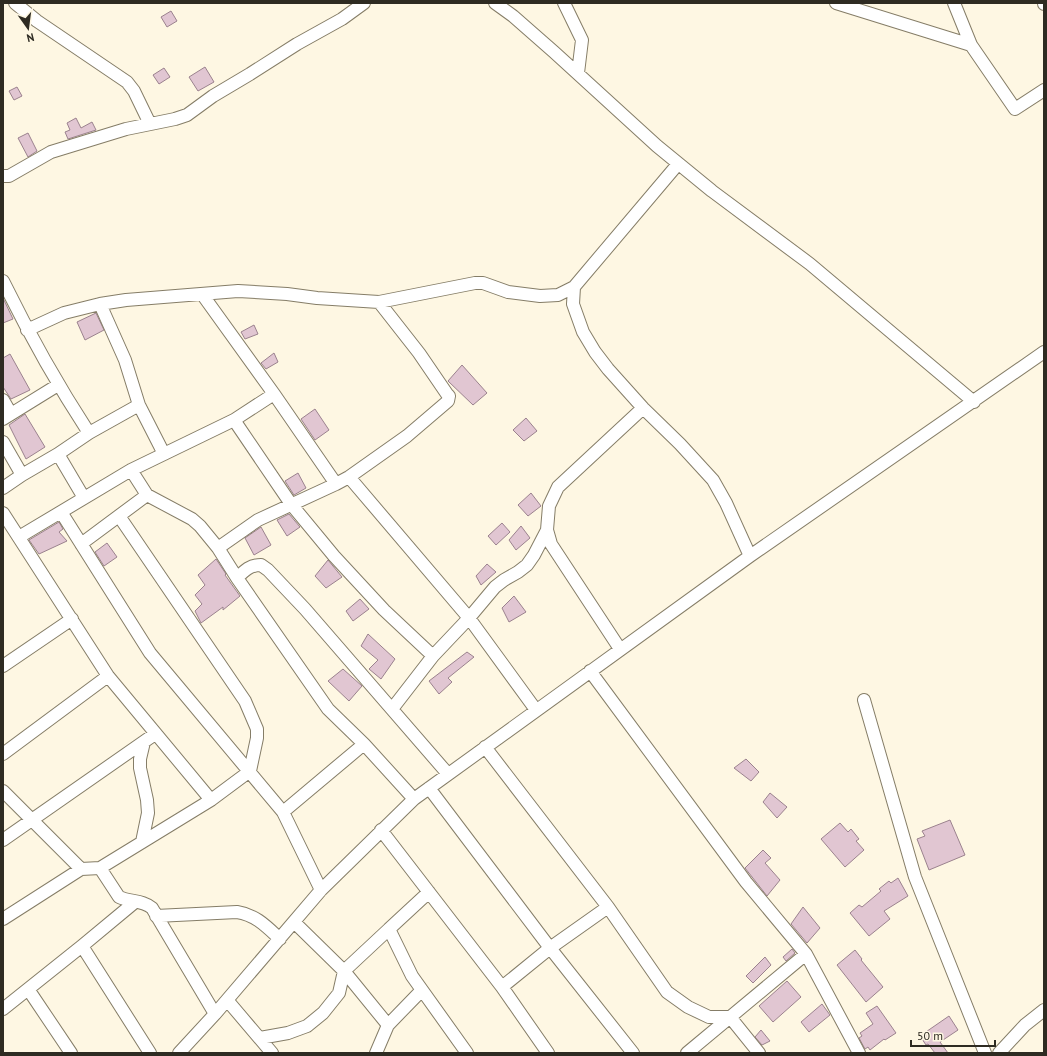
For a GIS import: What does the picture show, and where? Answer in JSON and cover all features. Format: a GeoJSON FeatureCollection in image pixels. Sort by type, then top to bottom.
{"type":"FeatureCollection","features":[{"type":"Feature","properties":{"kind":"street"},"geometry":{"type":"LineString","coordinates":[[15,3],[37,21],[127,82],[134,91],[150,124]]}},
{"type":"Feature","properties":{"kind":"street"},"geometry":{"type":"LineString","coordinates":[[3,176],[9,176],[58,150],[126,128],[175,119],[186,115],[213,96],[297,44],[342,19],[364,3]]}},
{"type":"Feature","properties":{"kind":"street"},"geometry":{"type":"LineString","coordinates":[[495,3],[514,16],[678,164],[810,264],[974,402]]}},
{"type":"Feature","properties":{"kind":"street"},"geometry":{"type":"LineString","coordinates":[[564,3],[582,40],[578,73]]}},
{"type":"Feature","properties":{"kind":"street"},"geometry":{"type":"LineString","coordinates":[[836,3],[971,45]]}},
{"type":"Feature","properties":{"kind":"street"},"geometry":{"type":"LineString","coordinates":[[954,3],[971,45],[1015,109],[1044,90]]}},
{"type":"Feature","properties":{"kind":"street"},"geometry":{"type":"LineString","coordinates":[[27,330],[64,313],[100,304],[126,300],[238,291],[379,302],[475,283],[483,283],[508,292],[522,295],[558,295],[574,287],[678,164]]}},
{"type":"Feature","properties":{"kind":"street"},"geometry":{"type":"LineString","coordinates":[[3,281],[27,330],[58,385],[89,433]]}},
{"type":"Feature","properties":{"kind":"street"},"geometry":{"type":"LineString","coordinates":[[574,287],[573,304],[583,332],[595,352],[643,408],[680,444],[712,480],[726,503],[750,556]]}},
{"type":"Feature","properties":{"kind":"street"},"geometry":{"type":"LineString","coordinates":[[202,294],[274,394],[336,484]]}},
{"type":"Feature","properties":{"kind":"street"},"geometry":{"type":"LineString","coordinates":[[558,295],[573,304]]}},
{"type":"Feature","properties":{"kind":"street"},"geometry":{"type":"LineString","coordinates":[[218,548],[258,520],[349,477],[408,436],[448,402],[449,399],[447,394],[419,353],[379,302]]}},
{"type":"Feature","properties":{"kind":"street"},"geometry":{"type":"LineString","coordinates":[[100,304],[125,360],[139,405],[164,454]]}},
{"type":"Feature","properties":{"kind":"street"},"geometry":{"type":"LineString","coordinates":[[179,1053],[228,1000],[321,890],[414,799],[750,556],[1044,352]]}},
{"type":"Feature","properties":{"kind":"street"},"geometry":{"type":"LineString","coordinates":[[3,400],[7,416],[58,385]]}},
{"type":"Feature","properties":{"kind":"street"},"geometry":{"type":"LineString","coordinates":[[19,538],[132,470],[234,420],[274,394]]}},
{"type":"Feature","properties":{"kind":"street"},"geometry":{"type":"LineString","coordinates":[[3,488],[89,433],[139,405]]}},
{"type":"Feature","properties":{"kind":"street"},"geometry":{"type":"LineString","coordinates":[[620,650],[551,544],[547,530],[549,506],[558,487],[643,408]]}},
{"type":"Feature","properties":{"kind":"street"},"geometry":{"type":"LineString","coordinates":[[234,420],[291,504],[334,556],[379,605],[433,656]]}},
{"type":"Feature","properties":{"kind":"street"},"geometry":{"type":"LineString","coordinates":[[3,442],[22,475]]}},
{"type":"Feature","properties":{"kind":"street"},"geometry":{"type":"LineString","coordinates":[[58,454],[84,498]]}},
{"type":"Feature","properties":{"kind":"street"},"geometry":{"type":"LineString","coordinates":[[132,470],[147,495],[192,519],[200,526],[218,548],[237,578],[328,709],[364,744],[414,799]]}},
{"type":"Feature","properties":{"kind":"street"},"geometry":{"type":"LineString","coordinates":[[349,477],[469,618],[536,710]]}},
{"type":"Feature","properties":{"kind":"street"},"geometry":{"type":"LineString","coordinates":[[81,544],[147,495]]}},
{"type":"Feature","properties":{"kind":"street"},"geometry":{"type":"LineString","coordinates":[[61,512],[150,653],[283,812],[321,890]]}},
{"type":"Feature","properties":{"kind":"street"},"geometry":{"type":"LineString","coordinates":[[3,513],[108,676],[211,800]]}},
{"type":"Feature","properties":{"kind":"street"},"geometry":{"type":"LineString","coordinates":[[3,919],[81,869],[100,868],[211,800],[250,771],[257,738],[257,728],[245,701],[119,516]]}},
{"type":"Feature","properties":{"kind":"street"},"geometry":{"type":"LineString","coordinates":[[392,709],[433,656],[469,618],[495,587],[527,565],[547,530]]}},
{"type":"Feature","properties":{"kind":"street"},"geometry":{"type":"LineString","coordinates":[[237,578],[247,568],[255,565],[261,565],[305,609],[448,774]]}},
{"type":"Feature","properties":{"kind":"street"},"geometry":{"type":"LineString","coordinates":[[3,666],[72,619]]}},
{"type":"Feature","properties":{"kind":"street"},"geometry":{"type":"LineString","coordinates":[[590,671],[746,882],[806,954],[859,1053]]}},
{"type":"Feature","properties":{"kind":"street"},"geometry":{"type":"LineString","coordinates":[[3,754],[108,676]]}},
{"type":"Feature","properties":{"kind":"street"},"geometry":{"type":"LineString","coordinates":[[864,700],[915,877],[985,1053]]}},
{"type":"Feature","properties":{"kind":"street"},"geometry":{"type":"LineString","coordinates":[[3,840],[155,734]]}},
{"type":"Feature","properties":{"kind":"street"},"geometry":{"type":"LineString","coordinates":[[142,842],[148,813],[147,800],[140,768],[140,759],[144,742]]}},
{"type":"Feature","properties":{"kind":"street"},"geometry":{"type":"LineString","coordinates":[[283,812],[364,744]]}},
{"type":"Feature","properties":{"kind":"street"},"geometry":{"type":"LineString","coordinates":[[485,747],[608,907],[667,992],[688,1007],[709,1017],[730,1017]]}},
{"type":"Feature","properties":{"kind":"street"},"geometry":{"type":"LineString","coordinates":[[429,788],[550,948],[633,1053]]}},
{"type":"Feature","properties":{"kind":"street"},"geometry":{"type":"LineString","coordinates":[[3,791],[81,869]]}},
{"type":"Feature","properties":{"kind":"street"},"geometry":{"type":"LineString","coordinates":[[381,830],[502,987],[548,1053]]}},
{"type":"Feature","properties":{"kind":"street"},"geometry":{"type":"LineString","coordinates":[[100,868],[119,896],[135,902],[147,903],[152,908],[215,1014]]}},
{"type":"Feature","properties":{"kind":"street"},"geometry":{"type":"LineString","coordinates":[[260,1038],[288,1033],[307,1026],[323,1013],[339,992],[344,971],[429,892]]}},
{"type":"Feature","properties":{"kind":"street"},"geometry":{"type":"LineString","coordinates":[[3,1009],[135,902]]}},
{"type":"Feature","properties":{"kind":"street"},"geometry":{"type":"LineString","coordinates":[[502,987],[550,948],[608,907]]}},
{"type":"Feature","properties":{"kind":"street"},"geometry":{"type":"LineString","coordinates":[[156,916],[237,912],[247,913],[280,939]]}},
{"type":"Feature","properties":{"kind":"street"},"geometry":{"type":"LineString","coordinates":[[294,922],[344,971],[388,1025]]}},
{"type":"Feature","properties":{"kind":"street"},"geometry":{"type":"LineString","coordinates":[[389,929],[412,976],[467,1053]]}},
{"type":"Feature","properties":{"kind":"street"},"geometry":{"type":"LineString","coordinates":[[82,946],[150,1053]]}},
{"type":"Feature","properties":{"kind":"street"},"geometry":{"type":"LineString","coordinates":[[687,1053],[806,954]]}},
{"type":"Feature","properties":{"kind":"street"},"geometry":{"type":"LineString","coordinates":[[28,989],[71,1053]]}},
{"type":"Feature","properties":{"kind":"street"},"geometry":{"type":"LineString","coordinates":[[376,1053],[388,1025],[422,990]]}},
{"type":"Feature","properties":{"kind":"street"},"geometry":{"type":"LineString","coordinates":[[228,1000],[272,1053]]}},
{"type":"Feature","properties":{"kind":"street"},"geometry":{"type":"LineString","coordinates":[[999,1053],[1025,1024],[1044,1010]]}},
{"type":"Feature","properties":{"kind":"street"},"geometry":{"type":"LineString","coordinates":[[730,1017],[759,1053]]}},
{"type":"Feature","properties":{"kind":"building"},"geometry":{"type":"Polygon","coordinates":[[[171,11],[177,21],[167,27],[161,17],[171,11]]]}},
{"type":"Feature","properties":{"kind":"building"},"geometry":{"type":"Polygon","coordinates":[[[205,67],[214,82],[198,91],[189,77],[205,67]]]}},
{"type":"Feature","properties":{"kind":"building"},"geometry":{"type":"Polygon","coordinates":[[[164,68],[170,77],[159,84],[153,75],[164,68]]]}},
{"type":"Feature","properties":{"kind":"building"},"geometry":{"type":"Polygon","coordinates":[[[17,87],[22,96],[14,100],[9,91],[17,87]]]}},
{"type":"Feature","properties":{"kind":"building"},"geometry":{"type":"Polygon","coordinates":[[[76,118],[81,128],[92,122],[96,130],[68,139],[65,132],[70,130],[67,123],[76,118]]]}},
{"type":"Feature","properties":{"kind":"building"},"geometry":{"type":"Polygon","coordinates":[[[28,133],[37,151],[28,157],[18,138],[28,133]]]}},
{"type":"Feature","properties":{"kind":"building"},"geometry":{"type":"Polygon","coordinates":[[[3,298],[13,319],[3,323],[3,298]]]}},
{"type":"Feature","properties":{"kind":"building"},"geometry":{"type":"Polygon","coordinates":[[[96,313],[104,330],[85,340],[77,322],[96,313]]]}},
{"type":"Feature","properties":{"kind":"building"},"geometry":{"type":"Polygon","coordinates":[[[254,325],[258,334],[245,339],[241,332],[254,325]]]}},
{"type":"Feature","properties":{"kind":"building"},"geometry":{"type":"Polygon","coordinates":[[[274,353],[278,362],[266,369],[261,363],[274,353]]]}},
{"type":"Feature","properties":{"kind":"building"},"geometry":{"type":"Polygon","coordinates":[[[10,354],[30,390],[11,399],[3,387],[3,358],[10,354]]]}},
{"type":"Feature","properties":{"kind":"building"},"geometry":{"type":"Polygon","coordinates":[[[462,365],[487,393],[473,405],[448,381],[462,365]]]}},
{"type":"Feature","properties":{"kind":"building"},"geometry":{"type":"Polygon","coordinates":[[[315,409],[329,430],[315,440],[301,419],[315,409]]]}},
{"type":"Feature","properties":{"kind":"building"},"geometry":{"type":"Polygon","coordinates":[[[25,414],[45,447],[26,459],[9,425],[25,414]]]}},
{"type":"Feature","properties":{"kind":"building"},"geometry":{"type":"Polygon","coordinates":[[[526,418],[537,431],[524,441],[513,430],[526,418]]]}},
{"type":"Feature","properties":{"kind":"building"},"geometry":{"type":"Polygon","coordinates":[[[298,473],[306,488],[294,495],[285,481],[298,473]]]}},
{"type":"Feature","properties":{"kind":"building"},"geometry":{"type":"Polygon","coordinates":[[[531,493],[541,506],[528,516],[518,505],[531,493]]]}},
{"type":"Feature","properties":{"kind":"building"},"geometry":{"type":"Polygon","coordinates":[[[289,514],[300,527],[287,536],[277,520],[289,514]]]}},
{"type":"Feature","properties":{"kind":"building"},"geometry":{"type":"Polygon","coordinates":[[[59,522],[63,529],[59,532],[67,541],[39,554],[29,540],[59,522]]]}},
{"type":"Feature","properties":{"kind":"building"},"geometry":{"type":"Polygon","coordinates":[[[502,523],[510,532],[496,545],[488,536],[502,523]]]}},
{"type":"Feature","properties":{"kind":"building"},"geometry":{"type":"Polygon","coordinates":[[[521,526],[530,538],[516,550],[509,540],[521,526]]]}},
{"type":"Feature","properties":{"kind":"building"},"geometry":{"type":"Polygon","coordinates":[[[261,527],[271,545],[254,555],[245,538],[261,527]]]}},
{"type":"Feature","properties":{"kind":"building"},"geometry":{"type":"Polygon","coordinates":[[[107,543],[117,557],[104,566],[95,552],[107,543]]]}},
{"type":"Feature","properties":{"kind":"building"},"geometry":{"type":"Polygon","coordinates":[[[216,559],[240,596],[223,610],[223,607],[201,623],[195,611],[202,604],[195,595],[205,585],[198,575],[216,559]]]}},
{"type":"Feature","properties":{"kind":"building"},"geometry":{"type":"Polygon","coordinates":[[[328,560],[342,577],[326,588],[315,576],[328,560]]]}},
{"type":"Feature","properties":{"kind":"building"},"geometry":{"type":"Polygon","coordinates":[[[487,564],[496,572],[481,585],[476,576],[487,564]]]}},
{"type":"Feature","properties":{"kind":"building"},"geometry":{"type":"Polygon","coordinates":[[[514,596],[526,612],[509,622],[502,608],[514,596]]]}},
{"type":"Feature","properties":{"kind":"building"},"geometry":{"type":"Polygon","coordinates":[[[360,599],[369,609],[353,621],[346,611],[360,599]]]}},
{"type":"Feature","properties":{"kind":"building"},"geometry":{"type":"Polygon","coordinates":[[[368,634],[395,659],[381,679],[369,669],[378,660],[361,646],[368,634]]]}},
{"type":"Feature","properties":{"kind":"building"},"geometry":{"type":"Polygon","coordinates":[[[467,652],[474,657],[448,678],[452,682],[439,694],[429,681],[467,652]]]}},
{"type":"Feature","properties":{"kind":"building"},"geometry":{"type":"Polygon","coordinates":[[[343,669],[362,686],[349,701],[328,681],[343,669]]]}},
{"type":"Feature","properties":{"kind":"building"},"geometry":{"type":"Polygon","coordinates":[[[746,759],[759,772],[751,781],[734,768],[746,759]]]}},
{"type":"Feature","properties":{"kind":"building"},"geometry":{"type":"Polygon","coordinates":[[[770,793],[787,807],[777,818],[763,802],[770,793]]]}},
{"type":"Feature","properties":{"kind":"building"},"geometry":{"type":"Polygon","coordinates":[[[950,820],[965,855],[929,870],[917,839],[925,836],[922,831],[950,820]]]}},
{"type":"Feature","properties":{"kind":"building"},"geometry":{"type":"Polygon","coordinates":[[[840,823],[848,832],[851,829],[859,839],[856,841],[864,850],[845,867],[821,839],[840,823]]]}},
{"type":"Feature","properties":{"kind":"building"},"geometry":{"type":"Polygon","coordinates":[[[763,850],[771,858],[765,863],[780,880],[767,896],[745,868],[763,850]]]}},
{"type":"Feature","properties":{"kind":"building"},"geometry":{"type":"Polygon","coordinates":[[[898,878],[908,896],[884,911],[890,919],[869,936],[850,913],[859,905],[862,907],[881,891],[879,889],[889,881],[891,883],[898,878]]]}},
{"type":"Feature","properties":{"kind":"building"},"geometry":{"type":"Polygon","coordinates":[[[803,907],[820,928],[807,943],[791,924],[803,907]]]}},
{"type":"Feature","properties":{"kind":"building"},"geometry":{"type":"Polygon","coordinates":[[[792,949],[795,953],[786,961],[783,957],[792,949]]]}},
{"type":"Feature","properties":{"kind":"building"},"geometry":{"type":"Polygon","coordinates":[[[855,950],[862,959],[861,960],[883,987],[866,1002],[837,965],[855,950]]]}},
{"type":"Feature","properties":{"kind":"building"},"geometry":{"type":"Polygon","coordinates":[[[765,957],[771,965],[753,983],[746,976],[765,957]]]}},
{"type":"Feature","properties":{"kind":"building"},"geometry":{"type":"Polygon","coordinates":[[[787,981],[801,997],[773,1022],[759,1006],[787,981]]]}},
{"type":"Feature","properties":{"kind":"building"},"geometry":{"type":"Polygon","coordinates":[[[822,1004],[830,1015],[809,1032],[801,1022],[822,1004]]]}},
{"type":"Feature","properties":{"kind":"building"},"geometry":{"type":"Polygon","coordinates":[[[877,1006],[896,1033],[885,1040],[884,1039],[870,1050],[868,1047],[865,1049],[859,1038],[862,1036],[860,1033],[873,1024],[866,1013],[877,1006]]]}},
{"type":"Feature","properties":{"kind":"building"},"geometry":{"type":"Polygon","coordinates":[[[949,1016],[958,1030],[940,1042],[948,1053],[935,1053],[928,1044],[926,1045],[920,1036],[949,1016]]]}},
{"type":"Feature","properties":{"kind":"building"},"geometry":{"type":"Polygon","coordinates":[[[761,1030],[770,1041],[762,1045],[755,1037],[761,1030]]]}}]}
